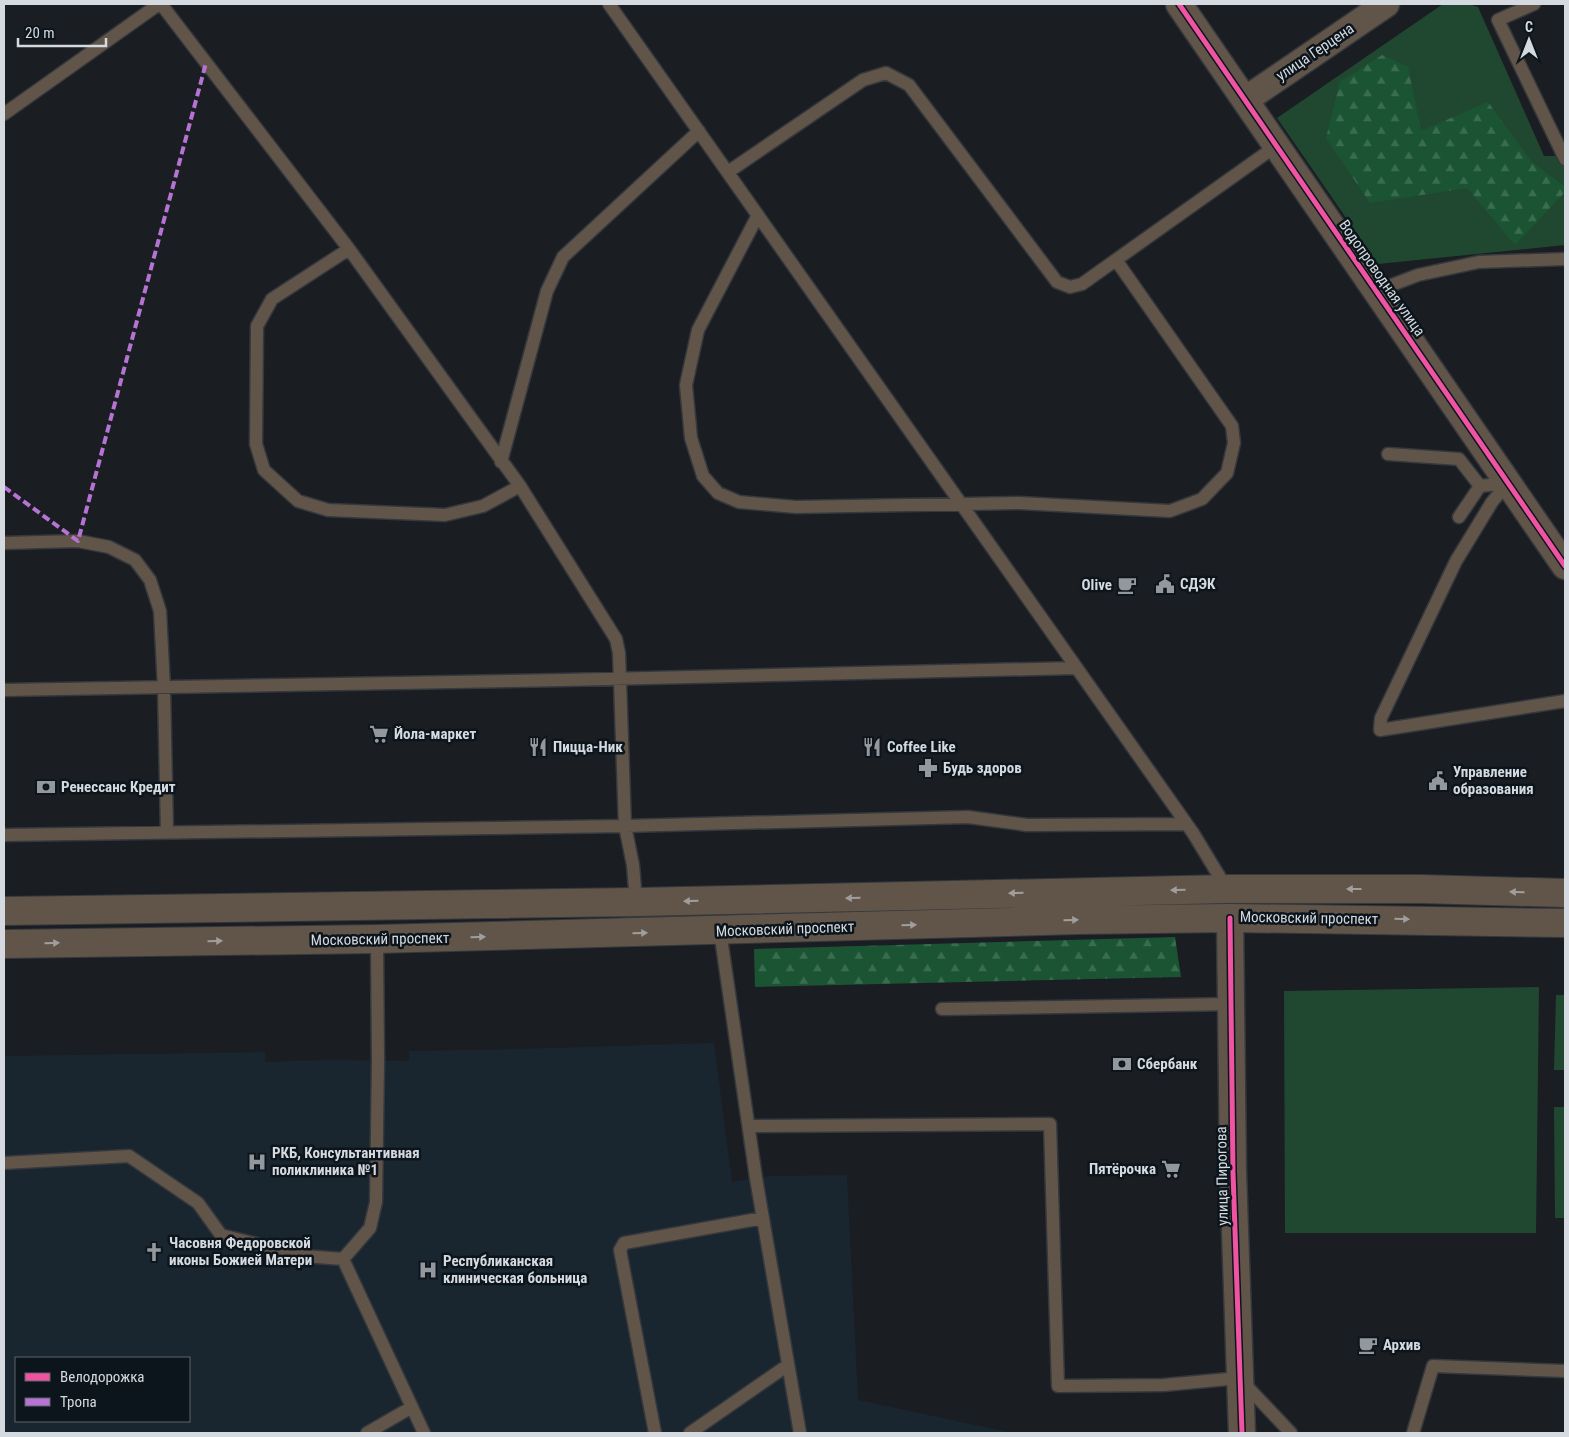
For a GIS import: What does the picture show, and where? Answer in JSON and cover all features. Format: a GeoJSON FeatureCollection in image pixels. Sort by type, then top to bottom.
{"type":"FeatureCollection","features":[{"type":"Feature","properties":{"kind":"main road","name":"Московский проспект"},"geometry":{"type":"LineString","coordinates":[[4,911],[636,902],[1227,889],[1421,889],[1565,893]]}},
{"type":"Feature","properties":{"kind":"main road","name":"улица Пирогова"},"geometry":{"type":"LineString","coordinates":[[1227,889],[1230,918]]}},
{"type":"Feature","properties":{"kind":"main road","name":"Московский проспект"},"geometry":{"type":"LineString","coordinates":[[4,944],[377,939],[1230,918],[1565,923]]}},
{"type":"Feature","properties":{"kind":"street","name":"Водопроводная улица"},"geometry":{"type":"LineString","coordinates":[[1179,4],[1565,566]]}},
{"type":"Feature","properties":{"kind":"street","name":"улица Герцена"},"geometry":{"type":"LineString","coordinates":[[1245,100],[1386,4]]}},
{"type":"Feature","properties":{"kind":"street","name":"улица Пирогова"},"geometry":{"type":"LineString","coordinates":[[1230,918],[1233,1172],[1242,1433]]}},
{"type":"Feature","properties":{"kind":"lane"},"geometry":{"type":"LineString","coordinates":[[4,114],[160,4],[349,249],[520,486],[616,639],[619,653],[625,826],[633,865],[636,902]]}},
{"type":"Feature","properties":{"kind":"lane"},"geometry":{"type":"LineString","coordinates":[[609,4],[1186,824],[1227,889]]}},
{"type":"Feature","properties":{"kind":"lane"},"geometry":{"type":"LineString","coordinates":[[1534,4],[1498,20],[1565,158]]}},
{"type":"Feature","properties":{"kind":"lane"},"geometry":{"type":"LineString","coordinates":[[728,172],[863,80],[886,74],[909,85],[1057,282],[1070,287],[1082,284],[1276,146]]}},
{"type":"Feature","properties":{"kind":"lane"},"geometry":{"type":"LineString","coordinates":[[501,462],[547,291],[563,257],[699,131]]}},
{"type":"Feature","properties":{"kind":"lane"},"geometry":{"type":"LineString","coordinates":[[758,215],[698,330],[686,385],[691,438],[703,476],[718,493],[739,502],[796,507],[1019,503],[1170,511],[1202,499],[1226,473],[1234,443],[1232,426],[1116,260]]}},
{"type":"Feature","properties":{"kind":"lane"},"geometry":{"type":"LineString","coordinates":[[349,249],[272,299],[257,326],[256,444],[264,470],[298,501],[328,510],[445,515],[484,506],[520,486]]}},
{"type":"Feature","properties":{"kind":"lane"},"geometry":{"type":"LineString","coordinates":[[1376,291],[1418,275],[1479,262],[1565,259]]}},
{"type":"Feature","properties":{"kind":"lane"},"geometry":{"type":"LineString","coordinates":[[1388,454],[1459,459],[1480,486]]}},
{"type":"Feature","properties":{"kind":"lane"},"geometry":{"type":"LineString","coordinates":[[1459,517],[1480,486],[1508,483]]}},
{"type":"Feature","properties":{"kind":"lane"},"geometry":{"type":"LineString","coordinates":[[1508,483],[1492,502],[1456,561],[1381,718],[1380,730],[1565,701]]}},
{"type":"Feature","properties":{"kind":"lane"},"geometry":{"type":"LineString","coordinates":[[4,543],[78,542],[109,547],[135,560],[150,580],[160,611],[164,688],[167,832]]}},
{"type":"Feature","properties":{"kind":"lane"},"geometry":{"type":"LineString","coordinates":[[4,690],[620,679],[1076,668]]}},
{"type":"Feature","properties":{"kind":"lane"},"geometry":{"type":"LineString","coordinates":[[4,835],[625,826],[968,817],[1027,825],[1186,824]]}},
{"type":"Feature","properties":{"kind":"lane"},"geometry":{"type":"LineString","coordinates":[[720,931],[763,1218],[800,1433]]}},
{"type":"Feature","properties":{"kind":"lane"},"geometry":{"type":"LineString","coordinates":[[343,1259],[370,1228],[376,1202],[377,939]]}},
{"type":"Feature","properties":{"kind":"lane"},"geometry":{"type":"LineString","coordinates":[[942,1010],[1232,1004]]}},
{"type":"Feature","properties":{"kind":"lane"},"geometry":{"type":"LineString","coordinates":[[749,1126],[1050,1124],[1058,1386],[1164,1385],[1239,1378],[1291,1433]]}},
{"type":"Feature","properties":{"kind":"lane"},"geometry":{"type":"LineString","coordinates":[[4,1163],[129,1156],[198,1203],[221,1235],[304,1256],[343,1259]]}},
{"type":"Feature","properties":{"kind":"lane"},"geometry":{"type":"LineString","coordinates":[[655,1433],[620,1250],[624,1243],[763,1218]]}},
{"type":"Feature","properties":{"kind":"lane"},"geometry":{"type":"LineString","coordinates":[[343,1259],[424,1433]]}},
{"type":"Feature","properties":{"kind":"lane"},"geometry":{"type":"LineString","coordinates":[[690,1433],[706,1428],[788,1365]]}},
{"type":"Feature","properties":{"kind":"lane"},"geometry":{"type":"LineString","coordinates":[[1413,1433],[1434,1366],[1565,1371]]}},
{"type":"Feature","properties":{"kind":"lane"},"geometry":{"type":"LineString","coordinates":[[367,1433],[412,1407]]}},
{"type":"Feature","properties":{"kind":"shaded area","name":"Республиканская клиническая больница"},"geometry":{"type":"Polygon","coordinates":[[[714,1043],[732,1182],[771,1176],[847,1175],[858,1400],[1013,1433],[4,1433],[4,1056],[265,1052],[265,1062],[328,1060],[409,1061],[409,1051],[714,1043]]]}},
{"type":"Feature","properties":{"kind":"green space"},"geometry":{"type":"Polygon","coordinates":[[[1443,4],[1469,4],[1478,7],[1544,156],[1565,156],[1565,245],[1378,264],[1277,118],[1443,4]]]}},
{"type":"Feature","properties":{"kind":"green space"},"geometry":{"type":"Polygon","coordinates":[[[1382,55],[1408,67],[1421,131],[1488,102],[1531,161],[1565,187],[1565,192],[1515,245],[1467,188],[1370,203],[1326,138],[1340,82],[1382,55]]]}},
{"type":"Feature","properties":{"kind":"green space"},"geometry":{"type":"Polygon","coordinates":[[[1175,937],[1181,977],[755,987],[754,949],[1175,937]]]}},
{"type":"Feature","properties":{"kind":"green space"},"geometry":{"type":"Polygon","coordinates":[[[1539,987],[1536,1233],[1285,1233],[1284,991],[1539,987]]]}},
{"type":"Feature","properties":{"kind":"green space"},"geometry":{"type":"Polygon","coordinates":[[[1556,995],[1565,995],[1565,1070],[1554,1070],[1556,995]]]}},
{"type":"Feature","properties":{"kind":"green space"},"geometry":{"type":"Polygon","coordinates":[[[1554,1107],[1565,1107],[1565,1218],[1555,1218],[1554,1107]]]}},
{"type":"Feature","properties":{"kind":"marked path"},"geometry":{"type":"LineString","coordinates":[[4,487],[78,541],[206,63]]}},
{"type":"Feature","properties":{"kind":"cycle path"},"geometry":{"type":"LineString","coordinates":[[1179,4],[1565,566]]}},
{"type":"Feature","properties":{"kind":"cycle path"},"geometry":{"type":"LineString","coordinates":[[1230,918],[1233,1172],[1242,1433]]}},
{"type":"Feature","properties":{"kind":"place","name":"СДЭК"},"geometry":{"type":"Point","coordinates":[1165,584]}},
{"type":"Feature","properties":{"kind":"place","name":"Olive"},"geometry":{"type":"Point","coordinates":[1127,585]}},
{"type":"Feature","properties":{"kind":"place","name":"Йола-маркет"},"geometry":{"type":"Point","coordinates":[379,734]}},
{"type":"Feature","properties":{"kind":"place","name":"Пицца-Ник"},"geometry":{"type":"Point","coordinates":[538,747]}},
{"type":"Feature","properties":{"kind":"place","name":"Coffee Like"},"geometry":{"type":"Point","coordinates":[872,747]}},
{"type":"Feature","properties":{"kind":"place","name":"Будь здоров"},"geometry":{"type":"Point","coordinates":[928,768]}},
{"type":"Feature","properties":{"kind":"place","name":"Управление образования"},"geometry":{"type":"Point","coordinates":[1438,781]}},
{"type":"Feature","properties":{"kind":"place","name":"Ренессанс Кредит"},"geometry":{"type":"Point","coordinates":[46,787]}},
{"type":"Feature","properties":{"kind":"place","name":"Сбербанк"},"geometry":{"type":"Point","coordinates":[1122,1064]}},
{"type":"Feature","properties":{"kind":"place","name":"РКБ, Консультантивная поликлиника №1"},"geometry":{"type":"Point","coordinates":[257,1162]}},
{"type":"Feature","properties":{"kind":"place","name":"Пятёрочка"},"geometry":{"type":"Point","coordinates":[1171,1169]}},
{"type":"Feature","properties":{"kind":"place","name":"Часовня Федоровской иконы Божией Матери"},"geometry":{"type":"Point","coordinates":[154,1252]}},
{"type":"Feature","properties":{"kind":"place","name":"Республиканская клиническая больница"},"geometry":{"type":"Point","coordinates":[428,1270]}},
{"type":"Feature","properties":{"kind":"place","name":"Архив"},"geometry":{"type":"Point","coordinates":[1368,1345]}}]}
